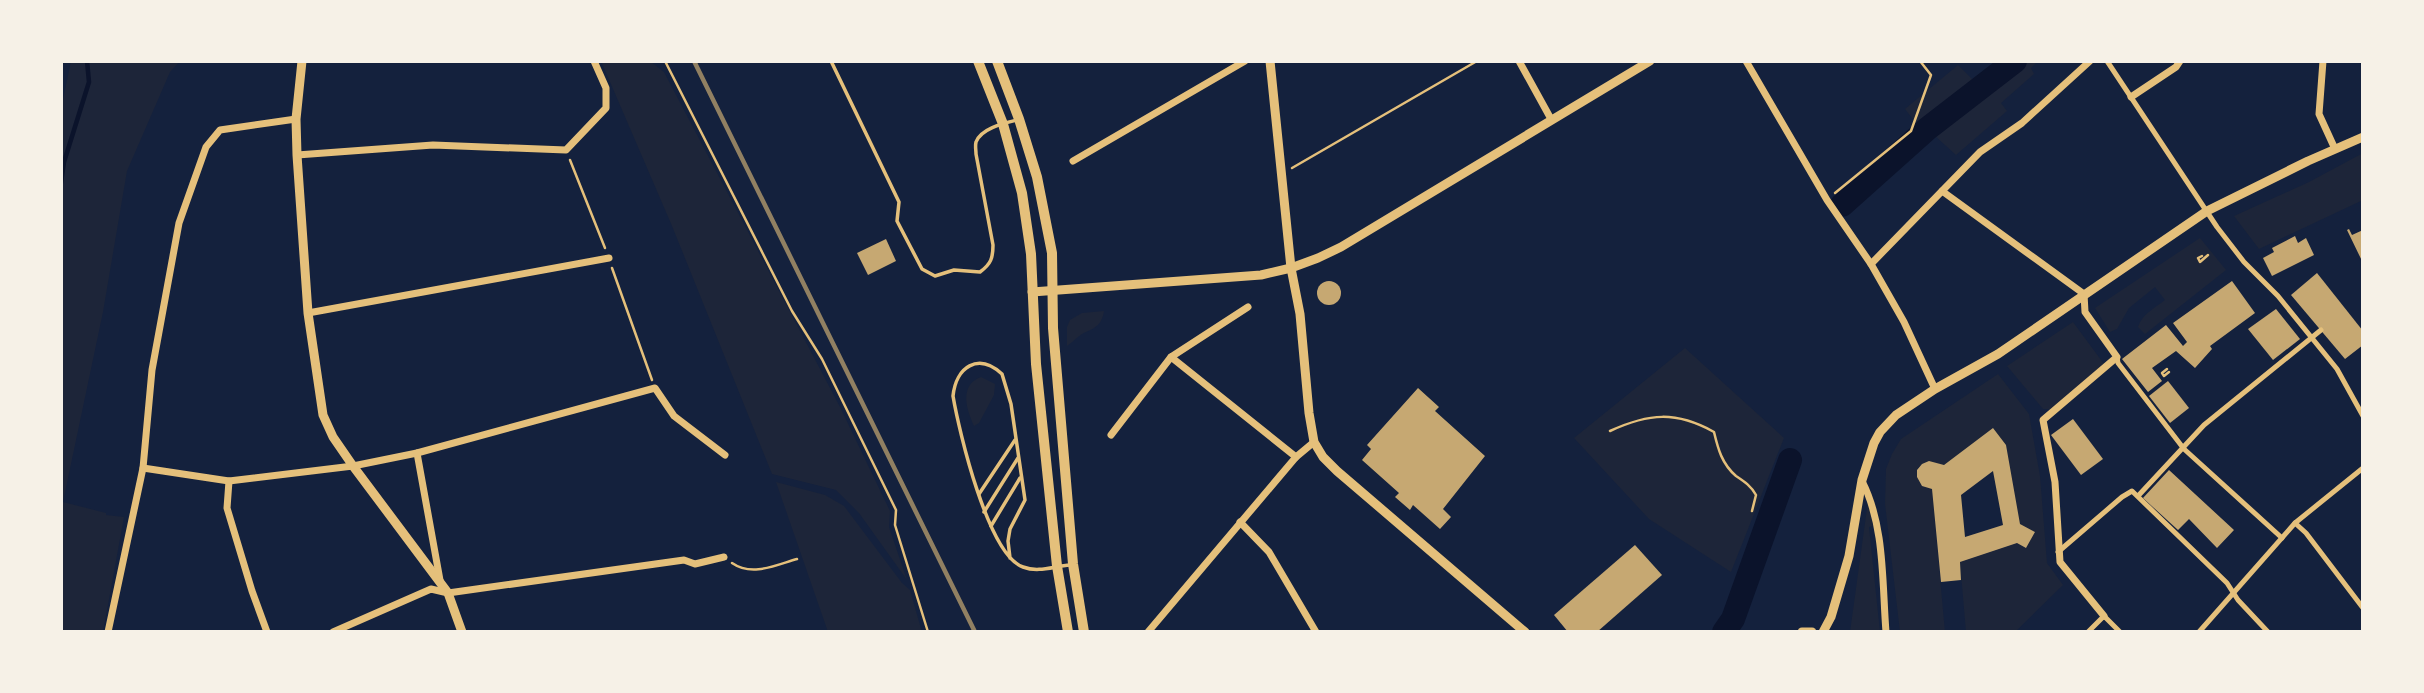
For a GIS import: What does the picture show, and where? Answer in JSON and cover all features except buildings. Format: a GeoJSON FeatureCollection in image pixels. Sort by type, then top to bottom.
{"type":"FeatureCollection","features":[{"type":"Feature","properties":{"kind":"main road"},"geometry":{"type":"LineString","coordinates":[[978,61],[1003,124],[1023,193],[1031,254],[1036,364],[1057,566],[1068,632]]}},
{"type":"Feature","properties":{"kind":"main road"},"geometry":{"type":"LineString","coordinates":[[997,61],[1019,120],[1041,193],[1052,253],[1053,328],[1073,565],[1084,632]]}},
{"type":"Feature","properties":{"kind":"street"},"geometry":{"type":"LineString","coordinates":[[302,61],[296,120],[298,155],[308,313],[323,415],[333,437],[353,466],[444,589]]}},
{"type":"Feature","properties":{"kind":"street"},"geometry":{"type":"LineString","coordinates":[[298,155],[433,145],[566,150],[606,108],[606,88],[594,61]]}},
{"type":"Feature","properties":{"kind":"street"},"geometry":{"type":"LineString","coordinates":[[1073,161],[1245,61]]}},
{"type":"Feature","properties":{"kind":"street"},"geometry":{"type":"LineString","coordinates":[[1270,61],[1291,268],[1300,314],[1308,413],[1314,442],[1323,457],[1337,471],[1525,632]]}},
{"type":"Feature","properties":{"kind":"street"},"geometry":{"type":"LineString","coordinates":[[1518,61],[1551,119]]}},
{"type":"Feature","properties":{"kind":"street"},"geometry":{"type":"LineString","coordinates":[[1032,292],[1261,275],[1318,258],[1341,247],[1650,61]]}},
{"type":"Feature","properties":{"kind":"street"},"geometry":{"type":"LineString","coordinates":[[1746,61],[1827,200],[1871,264],[1904,322],[1936,389]]}},
{"type":"Feature","properties":{"kind":"street"},"geometry":{"type":"LineString","coordinates":[[1871,264],[1980,152],[2022,123],[2090,61]]}},
{"type":"Feature","properties":{"kind":"street"},"geometry":{"type":"LineString","coordinates":[[2107,61],[2207,211],[2244,262],[2278,296],[2337,369],[2363,416]]}},
{"type":"Feature","properties":{"kind":"street"},"geometry":{"type":"LineString","coordinates":[[2131,97],[2176,67],[2180,61]]}},
{"type":"Feature","properties":{"kind":"street"},"geometry":{"type":"LineString","coordinates":[[2323,61],[2319,114],[2335,149]]}},
{"type":"Feature","properties":{"kind":"street"},"geometry":{"type":"LineString","coordinates":[[108,632],[144,468],[152,370],[177,237],[206,146],[220,130],[296,120]]}},
{"type":"Feature","properties":{"kind":"street"},"geometry":{"type":"LineString","coordinates":[[1823,632],[1831,617],[1849,556],[1862,480],[1874,443],[1896,415],[1998,354],[2207,211],[2363,137]]}},
{"type":"Feature","properties":{"kind":"street"},"geometry":{"type":"LineString","coordinates":[[1942,191],[2084,294]]}},
{"type":"Feature","properties":{"kind":"street"},"geometry":{"type":"LineString","coordinates":[[308,313],[609,258]]}},
{"type":"Feature","properties":{"kind":"street"},"geometry":{"type":"LineString","coordinates":[[2084,294],[2085,312],[2119,363],[2184,449],[2282,538]]}},
{"type":"Feature","properties":{"kind":"street"},"geometry":{"type":"LineString","coordinates":[[1111,435],[1171,357],[1248,307]]}},
{"type":"Feature","properties":{"kind":"street"},"geometry":{"type":"LineString","coordinates":[[2138,496],[2204,425],[2320,330]]}},
{"type":"Feature","properties":{"kind":"street"},"geometry":{"type":"LineString","coordinates":[[1171,357],[1296,457]]}},
{"type":"Feature","properties":{"kind":"street"},"geometry":{"type":"LineString","coordinates":[[2117,358],[2043,420],[2055,482],[2057,552],[2060,562],[2104,617],[2120,632]]}},
{"type":"Feature","properties":{"kind":"street"},"geometry":{"type":"LineString","coordinates":[[144,468],[229,481],[353,466],[417,453],[655,388],[674,416],[725,455]]}},
{"type":"Feature","properties":{"kind":"street"},"geometry":{"type":"LineString","coordinates":[[1148,632],[1296,457],[1314,442]]}},
{"type":"Feature","properties":{"kind":"street"},"geometry":{"type":"LineString","coordinates":[[417,453],[444,589],[462,632]]}},
{"type":"Feature","properties":{"kind":"street"},"geometry":{"type":"LineString","coordinates":[[2199,632],[2295,523],[2363,468]]}},
{"type":"Feature","properties":{"kind":"street"},"geometry":{"type":"LineString","coordinates":[[1862,480],[1873,501],[1878,526],[1886,632]]}},
{"type":"Feature","properties":{"kind":"street"},"geometry":{"type":"LineString","coordinates":[[229,481],[228,508],[267,632]]}},
{"type":"Feature","properties":{"kind":"street"},"geometry":{"type":"LineString","coordinates":[[2057,552],[2132,491],[2227,583],[2268,632]]}},
{"type":"Feature","properties":{"kind":"street"},"geometry":{"type":"LineString","coordinates":[[1240,522],[1269,552],[1316,632]]}},
{"type":"Feature","properties":{"kind":"street"},"geometry":{"type":"LineString","coordinates":[[2295,523],[2306,533],[2363,607]]}},
{"type":"Feature","properties":{"kind":"street"},"geometry":{"type":"LineString","coordinates":[[332,632],[431,589],[684,559],[695,565],[724,557]]}},
{"type":"Feature","properties":{"kind":"street"},"geometry":{"type":"LineString","coordinates":[[2088,632],[2104,617]]}},
{"type":"Feature","properties":{"kind":"street"},"geometry":{"type":"LineString","coordinates":[[1802,632],[1812,632]]}},
{"type":"Feature","properties":{"kind":"lane"},"geometry":{"type":"LineString","coordinates":[[831,61],[899,202],[897,221],[922,269],[935,276],[954,270],[980,272],[989,265],[993,257],[993,245],[976,142],[988,131],[1019,120]]}},
{"type":"Feature","properties":{"kind":"lane"},"geometry":{"type":"LineString","coordinates":[[1010,558],[1010,529],[1025,500],[1007,385],[1002,374],[984,363],[973,364],[963,369],[954,385],[953,396],[984,512],[1010,558],[1021,567],[1038,571],[1073,565]]}},
{"type":"Feature","properties":{"kind":"lane"},"geometry":{"type":"LineString","coordinates":[[979,494],[1016,439]]}},
{"type":"Feature","properties":{"kind":"lane"},"geometry":{"type":"LineString","coordinates":[[984,512],[1018,458]]}},
{"type":"Feature","properties":{"kind":"lane"},"geometry":{"type":"LineString","coordinates":[[991,526],[1020,478]]}},
{"type":"Feature","properties":{"kind":"path"},"geometry":{"type":"LineString","coordinates":[[665,61],[792,310],[822,359],[896,510],[895,525],[928,632]]}},
{"type":"Feature","properties":{"kind":"path"},"geometry":{"type":"LineString","coordinates":[[1282,174],[1477,61]]}},
{"type":"Feature","properties":{"kind":"path"},"geometry":{"type":"LineString","coordinates":[[1827,200],[1911,131],[1931,75],[1920,61]]}},
{"type":"Feature","properties":{"kind":"path"},"geometry":{"type":"LineString","coordinates":[[566,150],[609,258],[655,388]]}},
{"type":"Feature","properties":{"kind":"path"},"geometry":{"type":"LineString","coordinates":[[2202,256],[2198,258],[2200,261],[2208,255]]}},
{"type":"Feature","properties":{"kind":"path"},"geometry":{"type":"LineString","coordinates":[[1610,431],[1628,423],[1666,416],[1684,419],[1714,432],[1723,462],[1751,486],[1756,495],[1752,511]]}},
{"type":"Feature","properties":{"kind":"path"},"geometry":{"type":"LineString","coordinates":[[724,557],[741,569],[758,571],[797,559]]}},
{"type":"Feature","properties":{"kind":"shaded area"},"geometry":{"type":"Polygon","coordinates":[[[71,61],[180,61],[170,72],[127,171],[103,312],[63,502],[106,515],[124,517],[103,632],[61,632],[61,109],[71,61]]]}},
{"type":"Feature","properties":{"kind":"shaded area"},"geometry":{"type":"Polygon","coordinates":[[[601,61],[650,61],[664,72],[840,407],[890,511],[889,527],[907,580],[859,513],[836,490],[772,474],[672,226],[601,61]]]}},
{"type":"Feature","properties":{"kind":"shaded area"},"geometry":{"type":"Polygon","coordinates":[[[2012,61],[2038,61],[2031,68],[2034,74],[2001,103],[2007,111],[1956,155],[1934,135],[1919,127],[1905,109],[1958,65],[1982,89],[2012,61]]]}},
{"type":"Feature","properties":{"kind":"shaded area"},"geometry":{"type":"Polygon","coordinates":[[[2363,153],[2363,200],[2259,249],[2234,216],[2309,182],[2363,153]]]}},
{"type":"Feature","properties":{"kind":"shaded area"},"geometry":{"type":"Polygon","coordinates":[[[2200,238],[2226,270],[2145,334],[2138,327],[2142,318],[2165,300],[2155,287],[2129,308],[2117,329],[2110,332],[2095,308],[2200,238]]]}},
{"type":"Feature","properties":{"kind":"shaded area"},"geometry":{"type":"Polygon","coordinates":[[[1104,311],[1098,324],[1067,346],[1067,327],[1070,320],[1082,313],[1104,311]]]}},
{"type":"Feature","properties":{"kind":"shaded area"},"geometry":{"type":"Polygon","coordinates":[[[2073,322],[2104,364],[2050,409],[2043,409],[2007,366],[2073,322]]]}},
{"type":"Feature","properties":{"kind":"shaded area"},"geometry":{"type":"Polygon","coordinates":[[[1685,348],[1784,438],[1731,572],[1649,519],[1574,438],[1685,348]]]}},
{"type":"Feature","properties":{"kind":"shaded area"},"geometry":{"type":"Polygon","coordinates":[[[1998,374],[2029,414],[2040,476],[2047,563],[2063,585],[2015,632],[1966,632],[1960,562],[2017,543],[2026,548],[2035,532],[2020,524],[2006,445],[1993,428],[1944,465],[1925,463],[1918,468],[1918,478],[1922,486],[1932,489],[1945,632],[1900,632],[1885,504],[1886,469],[1901,439],[1998,374]]]}},
{"type":"Feature","properties":{"kind":"shaded area"},"geometry":{"type":"Polygon","coordinates":[[[981,377],[995,384],[994,395],[979,423],[974,426],[966,398],[970,386],[981,377]]]}},
{"type":"Feature","properties":{"kind":"shaded area"},"geometry":{"type":"Polygon","coordinates":[[[776,482],[825,495],[844,506],[910,590],[922,632],[828,632],[776,482]]]}},
{"type":"Feature","properties":{"kind":"shaded area"},"geometry":{"type":"Polygon","coordinates":[[[1868,501],[1873,526],[1869,527],[1880,632],[1850,632],[1868,501]]]}},
{"type":"Feature","properties":{"kind":"waterway"},"geometry":{"type":"LineString","coordinates":[[61,183],[64,162],[89,82],[87,61]]}},
{"type":"Feature","properties":{"kind":"waterway"},"geometry":{"type":"LineString","coordinates":[[1842,205],[1927,129],[2015,61]]}},
{"type":"Feature","properties":{"kind":"waterway"},"geometry":{"type":"LineString","coordinates":[[1724,632],[1733,619],[1790,460]]}},
{"type":"Feature","properties":{"kind":"railway"},"geometry":{"type":"LineString","coordinates":[[694,61],[975,632]]}}]}
